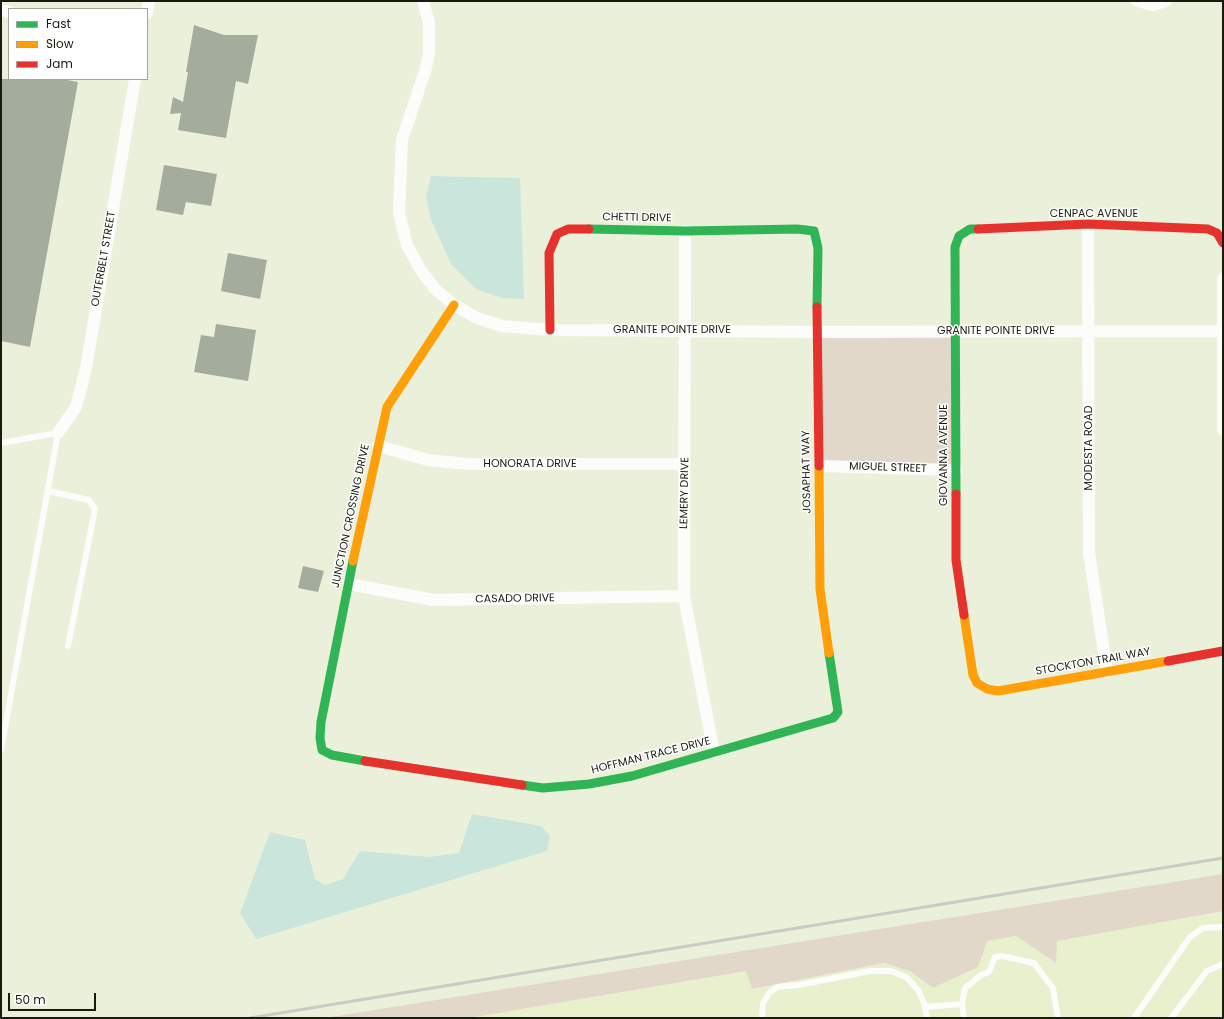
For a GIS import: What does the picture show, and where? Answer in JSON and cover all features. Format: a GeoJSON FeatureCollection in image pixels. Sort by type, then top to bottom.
{"type":"FeatureCollection","features":[{"type":"Feature","properties":{"kind":"street","name":"GRANITE POINTE DRIVE"},"geometry":{"type":"LineString","coordinates":[[423,1],[429,23],[429,53],[426,68],[402,140],[399,212],[407,245],[420,269],[436,289],[454,305],[477,318],[502,326],[550,330],[817,332],[955,330],[1222,331]]}},
{"type":"Feature","properties":{"kind":"street"},"geometry":{"type":"LineString","coordinates":[[1137,1],[1153,5],[1166,1]]}},
{"type":"Feature","properties":{"kind":"street","name":"OUTERBELT STREET"},"geometry":{"type":"LineString","coordinates":[[58,433],[76,408],[86,368],[135,80]]}},
{"type":"Feature","properties":{"kind":"street","name":"CENPAC AVENUE"},"geometry":{"type":"LineString","coordinates":[[959,236],[970,229],[1088,224],[1208,229],[1217,233],[1223,243]]}},
{"type":"Feature","properties":{"kind":"street","name":"MODESTA ROAD"},"geometry":{"type":"LineString","coordinates":[[1088,224],[1089,553],[1107,672]]}},
{"type":"Feature","properties":{"kind":"street","name":"CHETTI DRIVE"},"geometry":{"type":"LineString","coordinates":[[550,330],[549,253],[557,234],[568,229],[685,231],[797,229],[814,231]]}},
{"type":"Feature","properties":{"kind":"street","name":"LEMERY DRIVE"},"geometry":{"type":"LineString","coordinates":[[685,231],[684,596],[714,753]]}},
{"type":"Feature","properties":{"kind":"street","name":"JOSAPHAT WAY"},"geometry":{"type":"LineString","coordinates":[[814,231],[818,248],[817,332],[820,589],[838,712]]}},
{"type":"Feature","properties":{"kind":"street","name":"GIOVANNA AVENUE"},"geometry":{"type":"LineString","coordinates":[[959,236],[955,247],[956,560],[973,675]]}},
{"type":"Feature","properties":{"kind":"street"},"geometry":{"type":"LineString","coordinates":[[1223,278],[1223,430]]}},
{"type":"Feature","properties":{"kind":"street","name":"JUNCTION CROSSING DRIVE"},"geometry":{"type":"LineString","coordinates":[[322,750],[320,738],[321,722],[348,584],[387,407],[454,305]]}},
{"type":"Feature","properties":{"kind":"street","name":"HONORATA DRIVE"},"geometry":{"type":"LineString","coordinates":[[378,446],[428,460],[467,464],[685,464]]}},
{"type":"Feature","properties":{"kind":"street","name":"MIGUEL STREET"},"geometry":{"type":"LineString","coordinates":[[819,466],[956,470]]}},
{"type":"Feature","properties":{"kind":"street","name":"CASADO DRIVE"},"geometry":{"type":"LineString","coordinates":[[348,584],[434,600],[684,596]]}},
{"type":"Feature","properties":{"kind":"street","name":"STOCKTON TRAIL WAY"},"geometry":{"type":"LineString","coordinates":[[973,675],[977,683],[987,689],[998,692],[1223,651]]}},
{"type":"Feature","properties":{"kind":"street","name":"HOFFMAN TRACE DRIVE"},"geometry":{"type":"LineString","coordinates":[[322,750],[332,755],[344,758],[543,788],[589,784],[625,777],[826,721],[833,718],[838,712]]}},
{"type":"Feature","properties":{"kind":"lane"},"geometry":{"type":"LineString","coordinates":[[1,443],[58,433],[1,750]]}},
{"type":"Feature","properties":{"kind":"lane"},"geometry":{"type":"LineString","coordinates":[[48,491],[89,500],[95,509],[68,646]]}},
{"type":"Feature","properties":{"kind":"lane"},"geometry":{"type":"LineString","coordinates":[[1134,1018],[1190,936],[1203,928],[1223,927]]}},
{"type":"Feature","properties":{"kind":"lane"},"geometry":{"type":"LineString","coordinates":[[964,1018],[962,1004],[965,988],[981,975],[989,972],[995,957],[1002,956],[1034,963],[1053,988],[1058,1018]]}},
{"type":"Feature","properties":{"kind":"lane"},"geometry":{"type":"LineString","coordinates":[[1171,1018],[1207,971],[1223,964]]}},
{"type":"Feature","properties":{"kind":"lane"},"geometry":{"type":"LineString","coordinates":[[762,1018],[763,1003],[768,994],[777,987],[799,985],[870,971],[891,972],[906,977],[918,990],[926,1008],[927,1018]]}},
{"type":"Feature","properties":{"kind":"lane"},"geometry":{"type":"LineString","coordinates":[[926,1008],[962,1004]]}},
{"type":"Feature","properties":{"kind":"shaded area"},"geometry":{"type":"Polygon","coordinates":[[[955,330],[956,470],[819,466],[817,332],[955,330]]]}},
{"type":"Feature","properties":{"kind":"shaded area"},"geometry":{"type":"Polygon","coordinates":[[[1223,874],[1223,911],[1057,941],[1056,963],[1016,936],[987,941],[978,967],[933,988],[910,971],[884,963],[752,989],[746,971],[469,1018],[324,1018],[1223,874]]]}},
{"type":"Feature","properties":{"kind":"shaded area"},"geometry":{"type":"Polygon","coordinates":[[[1223,911],[1223,1018],[469,1018],[747,971],[752,989],[884,963],[910,971],[933,988],[978,967],[987,941],[1016,936],[1056,963],[1056,941],[1223,911]]]}},
{"type":"Feature","properties":{"kind":"water"},"geometry":{"type":"Polygon","coordinates":[[[431,176],[520,178],[524,299],[502,298],[476,289],[451,264],[431,220],[426,197],[431,176]]]}},
{"type":"Feature","properties":{"kind":"water"},"geometry":{"type":"Polygon","coordinates":[[[472,814],[541,826],[550,836],[547,851],[256,939],[240,913],[270,832],[305,840],[315,879],[325,885],[343,879],[360,851],[430,857],[459,853],[472,814]]]}},
{"type":"Feature","properties":{"kind":"building"},"geometry":{"type":"Polygon","coordinates":[[[194,25],[224,35],[258,35],[248,84],[236,81],[226,138],[178,130],[181,113],[170,114],[173,97],[183,102],[188,72],[186,72],[194,25]]]}},
{"type":"Feature","properties":{"kind":"building"},"geometry":{"type":"Polygon","coordinates":[[[1,79],[67,80],[78,82],[30,347],[1,341],[1,79]]]}},
{"type":"Feature","properties":{"kind":"building"},"geometry":{"type":"Polygon","coordinates":[[[164,165],[217,174],[211,206],[186,202],[183,215],[156,210],[164,165]]]}},
{"type":"Feature","properties":{"kind":"building"},"geometry":{"type":"Polygon","coordinates":[[[228,253],[267,260],[260,299],[221,291],[228,253]]]}},
{"type":"Feature","properties":{"kind":"building"},"geometry":{"type":"Polygon","coordinates":[[[216,324],[256,330],[248,381],[194,372],[201,335],[214,337],[216,324]]]}},
{"type":"Feature","properties":{"kind":"building"},"geometry":{"type":"Polygon","coordinates":[[[303,566],[324,571],[318,592],[298,588],[303,566]]]}},
{"type":"Feature","properties":{"kind":"railway"},"geometry":{"type":"LineString","coordinates":[[250,1018],[1223,858]]}},
{"type":"Feature","properties":{"kind":"traffic: fast"},"geometry":{"type":"LineString","coordinates":[[589,229],[685,231],[797,229],[814,231],[818,248],[817,307]]}},
{"type":"Feature","properties":{"kind":"traffic: fast"},"geometry":{"type":"LineString","coordinates":[[956,494],[955,247],[959,236],[970,229],[978,229]]}},
{"type":"Feature","properties":{"kind":"traffic: fast"},"geometry":{"type":"LineString","coordinates":[[353,561],[321,722],[320,738],[322,750],[332,755],[365,761]]}},
{"type":"Feature","properties":{"kind":"traffic: fast"},"geometry":{"type":"LineString","coordinates":[[522,785],[543,788],[589,784],[632,776],[833,718],[838,712],[829,653]]}},
{"type":"Feature","properties":{"kind":"traffic: slow"},"geometry":{"type":"LineString","coordinates":[[353,561],[387,407],[454,305]]}},
{"type":"Feature","properties":{"kind":"traffic: slow"},"geometry":{"type":"LineString","coordinates":[[819,466],[820,589],[829,653]]}},
{"type":"Feature","properties":{"kind":"traffic: slow"},"geometry":{"type":"LineString","coordinates":[[964,615],[973,675],[977,683],[987,689],[998,691],[1168,661]]}},
{"type":"Feature","properties":{"kind":"traffic: jam"},"geometry":{"type":"LineString","coordinates":[[978,229],[1088,224],[1208,229],[1217,233],[1223,243]]}},
{"type":"Feature","properties":{"kind":"traffic: jam"},"geometry":{"type":"LineString","coordinates":[[550,330],[549,253],[557,234],[568,229],[589,229]]}},
{"type":"Feature","properties":{"kind":"traffic: jam"},"geometry":{"type":"LineString","coordinates":[[817,307],[819,466]]}},
{"type":"Feature","properties":{"kind":"traffic: jam"},"geometry":{"type":"LineString","coordinates":[[956,494],[956,560],[964,615]]}},
{"type":"Feature","properties":{"kind":"traffic: jam"},"geometry":{"type":"LineString","coordinates":[[1168,661],[1223,651]]}},
{"type":"Feature","properties":{"kind":"traffic: jam"},"geometry":{"type":"LineString","coordinates":[[365,761],[522,785]]}}]}
